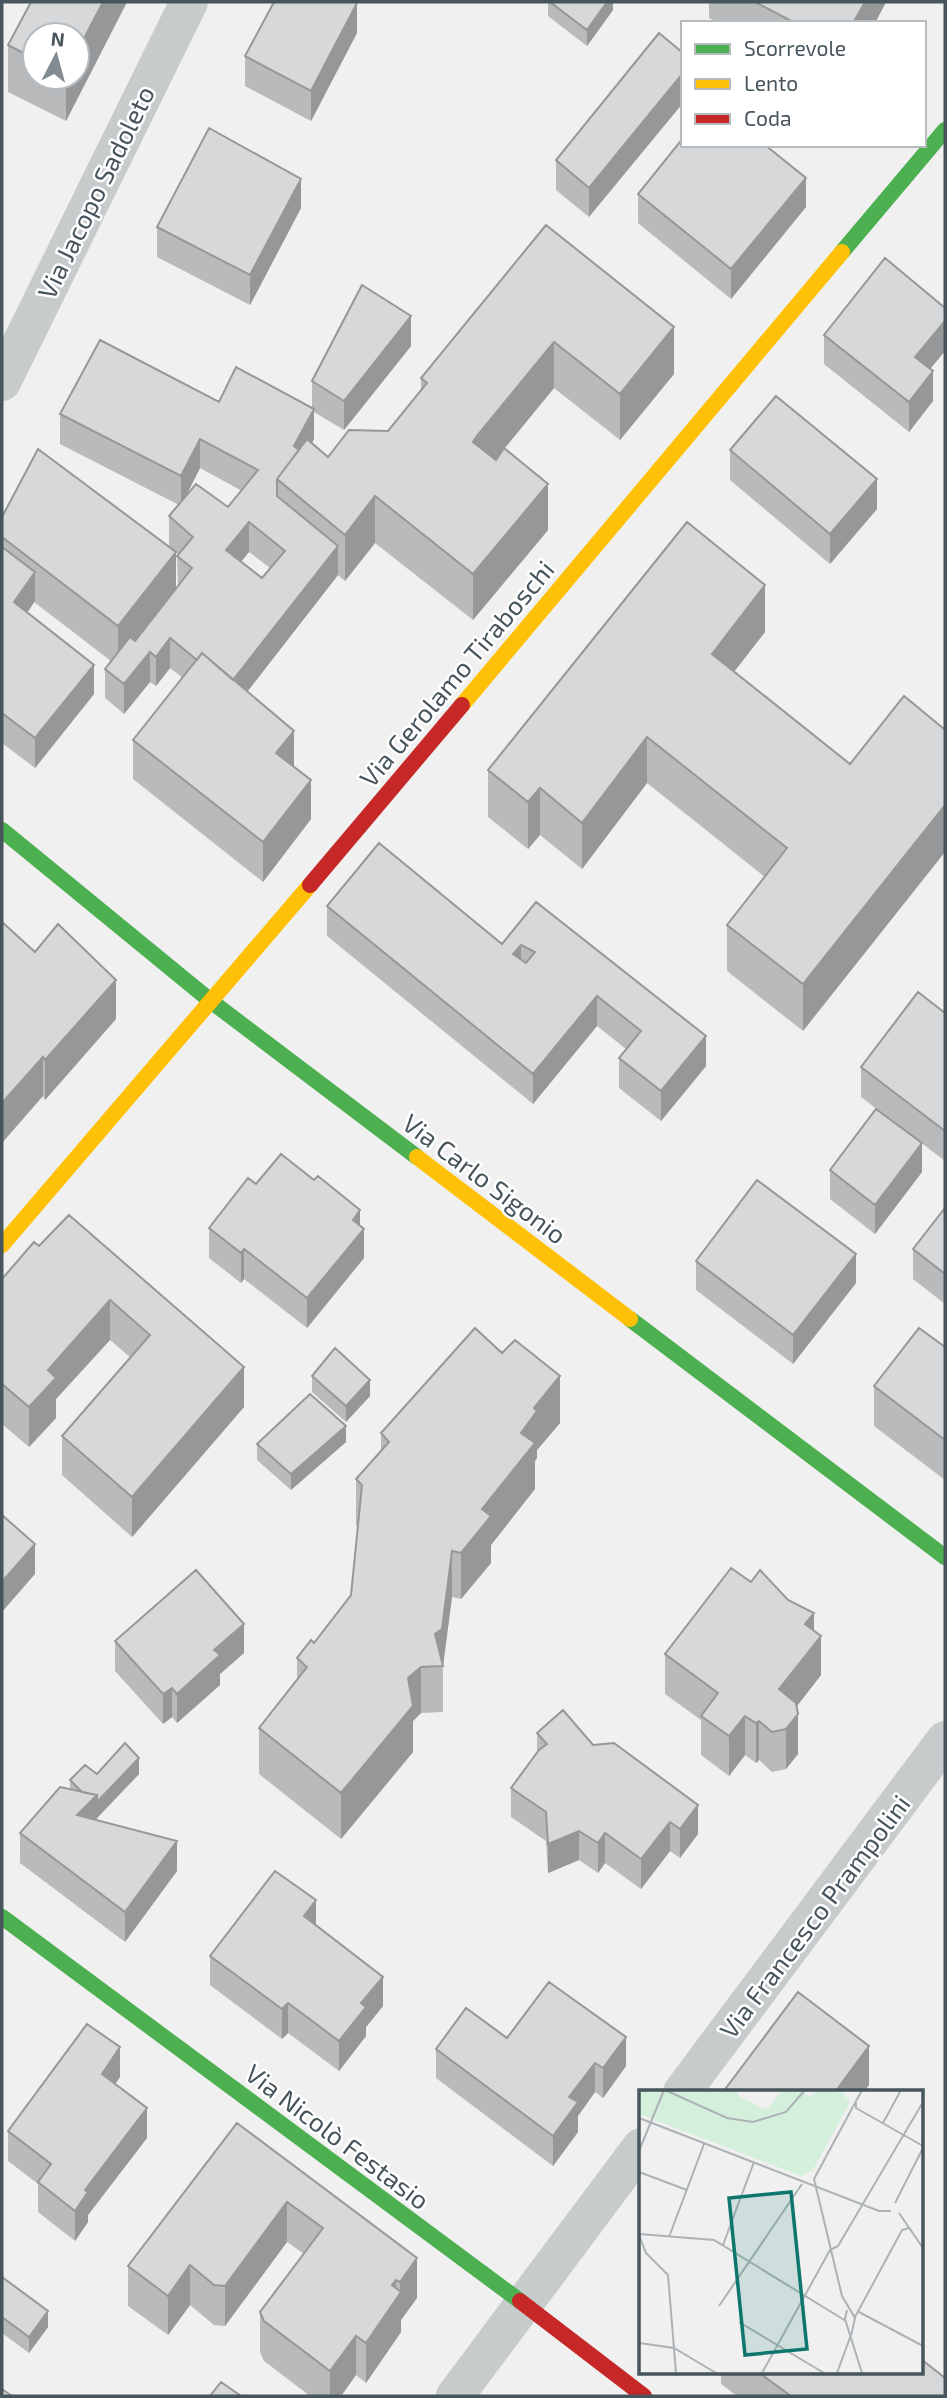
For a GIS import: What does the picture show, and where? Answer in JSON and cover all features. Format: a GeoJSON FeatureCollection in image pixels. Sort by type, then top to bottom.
{"type":"FeatureCollection","features":[{"type":"Feature","properties":{"kind":"street","name":"Via Jacopo Sadoleto"},"geometry":{"type":"LineString","coordinates":[[2,382],[189,2]]}},
{"type":"Feature","properties":{"kind":"street","name":"Via Gerolamo Tiraboschi"},"geometry":{"type":"LineString","coordinates":[[2,1245],[212,1002],[945,130]]}},
{"type":"Feature","properties":{"kind":"street","name":"Via Carlo Sigonio"},"geometry":{"type":"LineString","coordinates":[[2,830],[212,1002],[945,1558]]}},
{"type":"Feature","properties":{"kind":"street","name":"Via Francesco Prampolini"},"geometry":{"type":"LineString","coordinates":[[683,2090],[945,1740]]}},
{"type":"Feature","properties":{"kind":"street","name":"Via Nicolò Festasio"},"geometry":{"type":"LineString","coordinates":[[2,1916],[644,2396]]}},
{"type":"Feature","properties":{"kind":"street"},"geometry":{"type":"LineString","coordinates":[[455,2396],[639,2150]]}},
{"type":"Feature","properties":{"kind":"building"},"geometry":{"type":"Polygon","coordinates":[[[31,2],[103,2],[91,25],[91,21],[21,21],[21,52],[8,45],[31,2]]]}},
{"type":"Feature","properties":{"kind":"building"},"geometry":{"type":"Polygon","coordinates":[[[274,2],[357,3],[311,91],[245,56],[274,2]]]}},
{"type":"Feature","properties":{"kind":"building"},"geometry":{"type":"Polygon","coordinates":[[[550,2],[607,2],[587,30],[550,2]]]}},
{"type":"Feature","properties":{"kind":"building"},"geometry":{"type":"Polygon","coordinates":[[[755,2],[865,2],[854,21],[791,21],[755,2]]]}},
{"type":"Feature","properties":{"kind":"building"},"geometry":{"type":"Polygon","coordinates":[[[659,33],[681,51],[681,75],[589,188],[556,160],[659,33]]]}},
{"type":"Feature","properties":{"kind":"building"},"geometry":{"type":"Polygon","coordinates":[[[209,128],[301,179],[250,275],[157,227],[209,128]]]}},
{"type":"Feature","properties":{"kind":"building"},"geometry":{"type":"Polygon","coordinates":[[[681,140],[681,147],[767,147],[806,178],[731,269],[638,194],[681,140]]]}},
{"type":"Feature","properties":{"kind":"building"},"geometry":{"type":"Polygon","coordinates":[[[546,225],[674,327],[620,394],[554,342],[476,437],[473,442],[496,460],[504,448],[548,484],[473,574],[375,496],[345,535],[277,479],[307,439],[328,457],[349,430],[388,431],[427,383],[421,378],[546,225]]]}},
{"type":"Feature","properties":{"kind":"building"},"geometry":{"type":"Polygon","coordinates":[[[885,258],[945,308],[945,321],[915,357],[933,371],[909,402],[824,335],[885,258]]]}},
{"type":"Feature","properties":{"kind":"building"},"geometry":{"type":"Polygon","coordinates":[[[362,285],[411,316],[344,401],[312,381],[362,285]]]}},
{"type":"Feature","properties":{"kind":"building"},"geometry":{"type":"Polygon","coordinates":[[[100,340],[219,402],[236,367],[314,409],[294,446],[299,450],[277,479],[277,496],[338,546],[233,680],[202,653],[197,660],[170,638],[156,657],[150,652],[124,684],[105,669],[130,637],[135,641],[192,568],[177,556],[193,537],[169,516],[196,484],[228,507],[258,470],[200,439],[181,476],[60,414],[100,340]],[[249,522],[226,550],[262,578],[285,551],[249,522]]]}},
{"type":"Feature","properties":{"kind":"building"},"geometry":{"type":"Polygon","coordinates":[[[776,396],[877,479],[830,534],[730,450],[776,396]]]}},
{"type":"Feature","properties":{"kind":"building"},"geometry":{"type":"Polygon","coordinates":[[[38,449],[176,552],[118,626],[2,537],[2,517],[38,449]]]}},
{"type":"Feature","properties":{"kind":"building"},"geometry":{"type":"Polygon","coordinates":[[[687,522],[765,585],[712,654],[850,764],[904,696],[944,729],[945,727],[945,805],[803,984],[727,925],[787,848],[647,737],[582,823],[540,788],[528,802],[488,770],[687,522]]]}},
{"type":"Feature","properties":{"kind":"building"},"geometry":{"type":"Polygon","coordinates":[[[2,547],[35,572],[14,602],[94,665],[35,738],[2,713],[2,547]]]}},
{"type":"Feature","properties":{"kind":"building"},"geometry":{"type":"Polygon","coordinates":[[[202,653],[294,731],[276,753],[311,780],[263,842],[133,740],[202,653]]]}},
{"type":"Feature","properties":{"kind":"building"},"geometry":{"type":"Polygon","coordinates":[[[379,843],[502,944],[536,902],[706,1036],[661,1091],[619,1058],[641,1031],[597,996],[533,1074],[327,906],[379,843]],[[521,945],[513,954],[526,963],[535,952],[521,945]]]}},
{"type":"Feature","properties":{"kind":"building"},"geometry":{"type":"Polygon","coordinates":[[[2,922],[35,952],[58,924],[116,980],[45,1060],[43,1057],[2,1103],[2,922]]]}},
{"type":"Feature","properties":{"kind":"building"},"geometry":{"type":"Polygon","coordinates":[[[918,992],[945,1013],[945,1131],[861,1067],[918,992]]]}},
{"type":"Feature","properties":{"kind":"building"},"geometry":{"type":"Polygon","coordinates":[[[876,1109],[922,1143],[875,1205],[830,1170],[876,1109]]]}},
{"type":"Feature","properties":{"kind":"building"},"geometry":{"type":"Polygon","coordinates":[[[281,1154],[314,1180],[318,1176],[360,1210],[353,1220],[364,1229],[307,1298],[244,1249],[241,1253],[209,1228],[248,1178],[256,1184],[281,1154]]]}},
{"type":"Feature","properties":{"kind":"building"},"geometry":{"type":"Polygon","coordinates":[[[757,1180],[856,1254],[793,1335],[696,1261],[757,1180]]]}},
{"type":"Feature","properties":{"kind":"building"},"geometry":{"type":"Polygon","coordinates":[[[945,1208],[945,1274],[913,1249],[945,1208]]]}},
{"type":"Feature","properties":{"kind":"building"},"geometry":{"type":"Polygon","coordinates":[[[69,1215],[244,1367],[132,1497],[62,1436],[150,1335],[110,1300],[48,1370],[56,1378],[29,1407],[2,1384],[2,1279],[34,1242],[39,1246],[69,1215]]]}},
{"type":"Feature","properties":{"kind":"building"},"geometry":{"type":"Polygon","coordinates":[[[475,1328],[502,1353],[515,1340],[560,1376],[534,1408],[537,1411],[521,1433],[535,1443],[482,1509],[491,1516],[461,1553],[452,1551],[442,1629],[435,1634],[443,1666],[421,1667],[408,1678],[413,1706],[341,1793],[259,1728],[307,1667],[297,1658],[311,1640],[314,1643],[351,1595],[362,1485],[356,1479],[389,1442],[381,1433],[475,1328]]]}},
{"type":"Feature","properties":{"kind":"building"},"geometry":{"type":"Polygon","coordinates":[[[919,1328],[945,1347],[945,1440],[874,1386],[919,1328]]]}},
{"type":"Feature","properties":{"kind":"building"},"geometry":{"type":"Polygon","coordinates":[[[335,1348],[370,1380],[346,1406],[312,1376],[335,1348]]]}},
{"type":"Feature","properties":{"kind":"building"},"geometry":{"type":"Polygon","coordinates":[[[310,1394],[346,1426],[291,1474],[257,1444],[310,1394]]]}},
{"type":"Feature","properties":{"kind":"building"},"geometry":{"type":"Polygon","coordinates":[[[2,1515],[35,1544],[2,1582],[2,1515]]]}},
{"type":"Feature","properties":{"kind":"building"},"geometry":{"type":"Polygon","coordinates":[[[731,1568],[751,1582],[760,1570],[788,1600],[814,1613],[805,1624],[821,1636],[779,1689],[796,1703],[798,1714],[786,1729],[772,1732],[759,1721],[756,1723],[745,1716],[729,1736],[701,1716],[718,1693],[665,1654],[731,1568]]]}},
{"type":"Feature","properties":{"kind":"building"},"geometry":{"type":"Polygon","coordinates":[[[196,1570],[244,1624],[214,1650],[220,1655],[177,1694],[172,1688],[163,1694],[115,1641],[196,1570]]]}},
{"type":"Feature","properties":{"kind":"building"},"geometry":{"type":"Polygon","coordinates":[[[563,1710],[593,1745],[614,1743],[698,1805],[680,1829],[670,1822],[641,1859],[605,1833],[598,1843],[579,1831],[548,1844],[546,1812],[511,1788],[539,1750],[547,1744],[537,1733],[563,1710]]]}},
{"type":"Feature","properties":{"kind":"building"},"geometry":{"type":"Polygon","coordinates":[[[125,1743],[139,1758],[97,1802],[97,1795],[82,1792],[70,1780],[85,1765],[97,1774],[125,1743]]]}},
{"type":"Feature","properties":{"kind":"building"},"geometry":{"type":"Polygon","coordinates":[[[60,1787],[97,1795],[77,1815],[177,1841],[125,1912],[20,1833],[60,1787]]]}},
{"type":"Feature","properties":{"kind":"building"},"geometry":{"type":"Polygon","coordinates":[[[275,1871],[316,1900],[304,1916],[383,1977],[361,2003],[366,2007],[339,2041],[288,2003],[282,2009],[210,1956],[275,1871]]]}},
{"type":"Feature","properties":{"kind":"building"},"geometry":{"type":"Polygon","coordinates":[[[549,1982],[626,2037],[603,2068],[595,2063],[569,2097],[578,2102],[553,2136],[436,2049],[466,2008],[507,2038],[549,1982]]]}},
{"type":"Feature","properties":{"kind":"building"},"geometry":{"type":"Polygon","coordinates":[[[798,1992],[869,2046],[836,2090],[724,2090],[798,1992]]]}},
{"type":"Feature","properties":{"kind":"building"},"geometry":{"type":"Polygon","coordinates":[[[87,2024],[120,2047],[102,2074],[147,2108],[85,2190],[88,2192],[75,2211],[38,2182],[51,2164],[8,2131],[87,2024]]]}},
{"type":"Feature","properties":{"kind":"building"},"geometry":{"type":"Polygon","coordinates":[[[237,2123],[417,2258],[400,2282],[396,2280],[392,2285],[401,2292],[366,2343],[356,2336],[330,2371],[264,2321],[260,2312],[323,2228],[287,2202],[225,2286],[214,2285],[190,2265],[168,2296],[128,2266],[237,2123]]]}},
{"type":"Feature","properties":{"kind":"building"},"geometry":{"type":"Polygon","coordinates":[[[2,2277],[48,2311],[29,2337],[2,2317],[2,2277]]]}},
{"type":"Feature","properties":{"kind":"building"},"geometry":{"type":"Polygon","coordinates":[[[922,2360],[945,2378],[945,2396],[791,2396],[761,2374],[922,2374],[922,2360]]]}},
{"type":"Feature","properties":{"kind":"building"},"geometry":{"type":"Polygon","coordinates":[[[221,2382],[241,2396],[210,2396],[221,2382]]]}},
{"type":"Feature","properties":{"kind":"building"},"geometry":{"type":"Polygon","coordinates":[[[2,2389],[12,2396],[2,2396],[2,2389]]]}},
{"type":"Feature","properties":{"kind":"traffic: fast"},"geometry":{"type":"LineString","coordinates":[[842,252],[945,130]]}},
{"type":"Feature","properties":{"kind":"traffic: fast"},"geometry":{"type":"LineString","coordinates":[[2,830],[212,1002],[417,1157]]}},
{"type":"Feature","properties":{"kind":"traffic: fast"},"geometry":{"type":"LineString","coordinates":[[630,1319],[945,1557]]}},
{"type":"Feature","properties":{"kind":"traffic: fast"},"geometry":{"type":"LineString","coordinates":[[2,1917],[520,2301]]}},
{"type":"Feature","properties":{"kind":"traffic: slow"},"geometry":{"type":"LineString","coordinates":[[462,705],[842,252]]}},
{"type":"Feature","properties":{"kind":"traffic: slow"},"geometry":{"type":"LineString","coordinates":[[2,1245],[310,885]]}},
{"type":"Feature","properties":{"kind":"traffic: slow"},"geometry":{"type":"LineString","coordinates":[[417,1157],[630,1319]]}},
{"type":"Feature","properties":{"kind":"traffic: jam"},"geometry":{"type":"LineString","coordinates":[[310,885],[462,705]]}},
{"type":"Feature","properties":{"kind":"traffic: jam"},"geometry":{"type":"LineString","coordinates":[[520,2301],[644,2396]]}}]}
